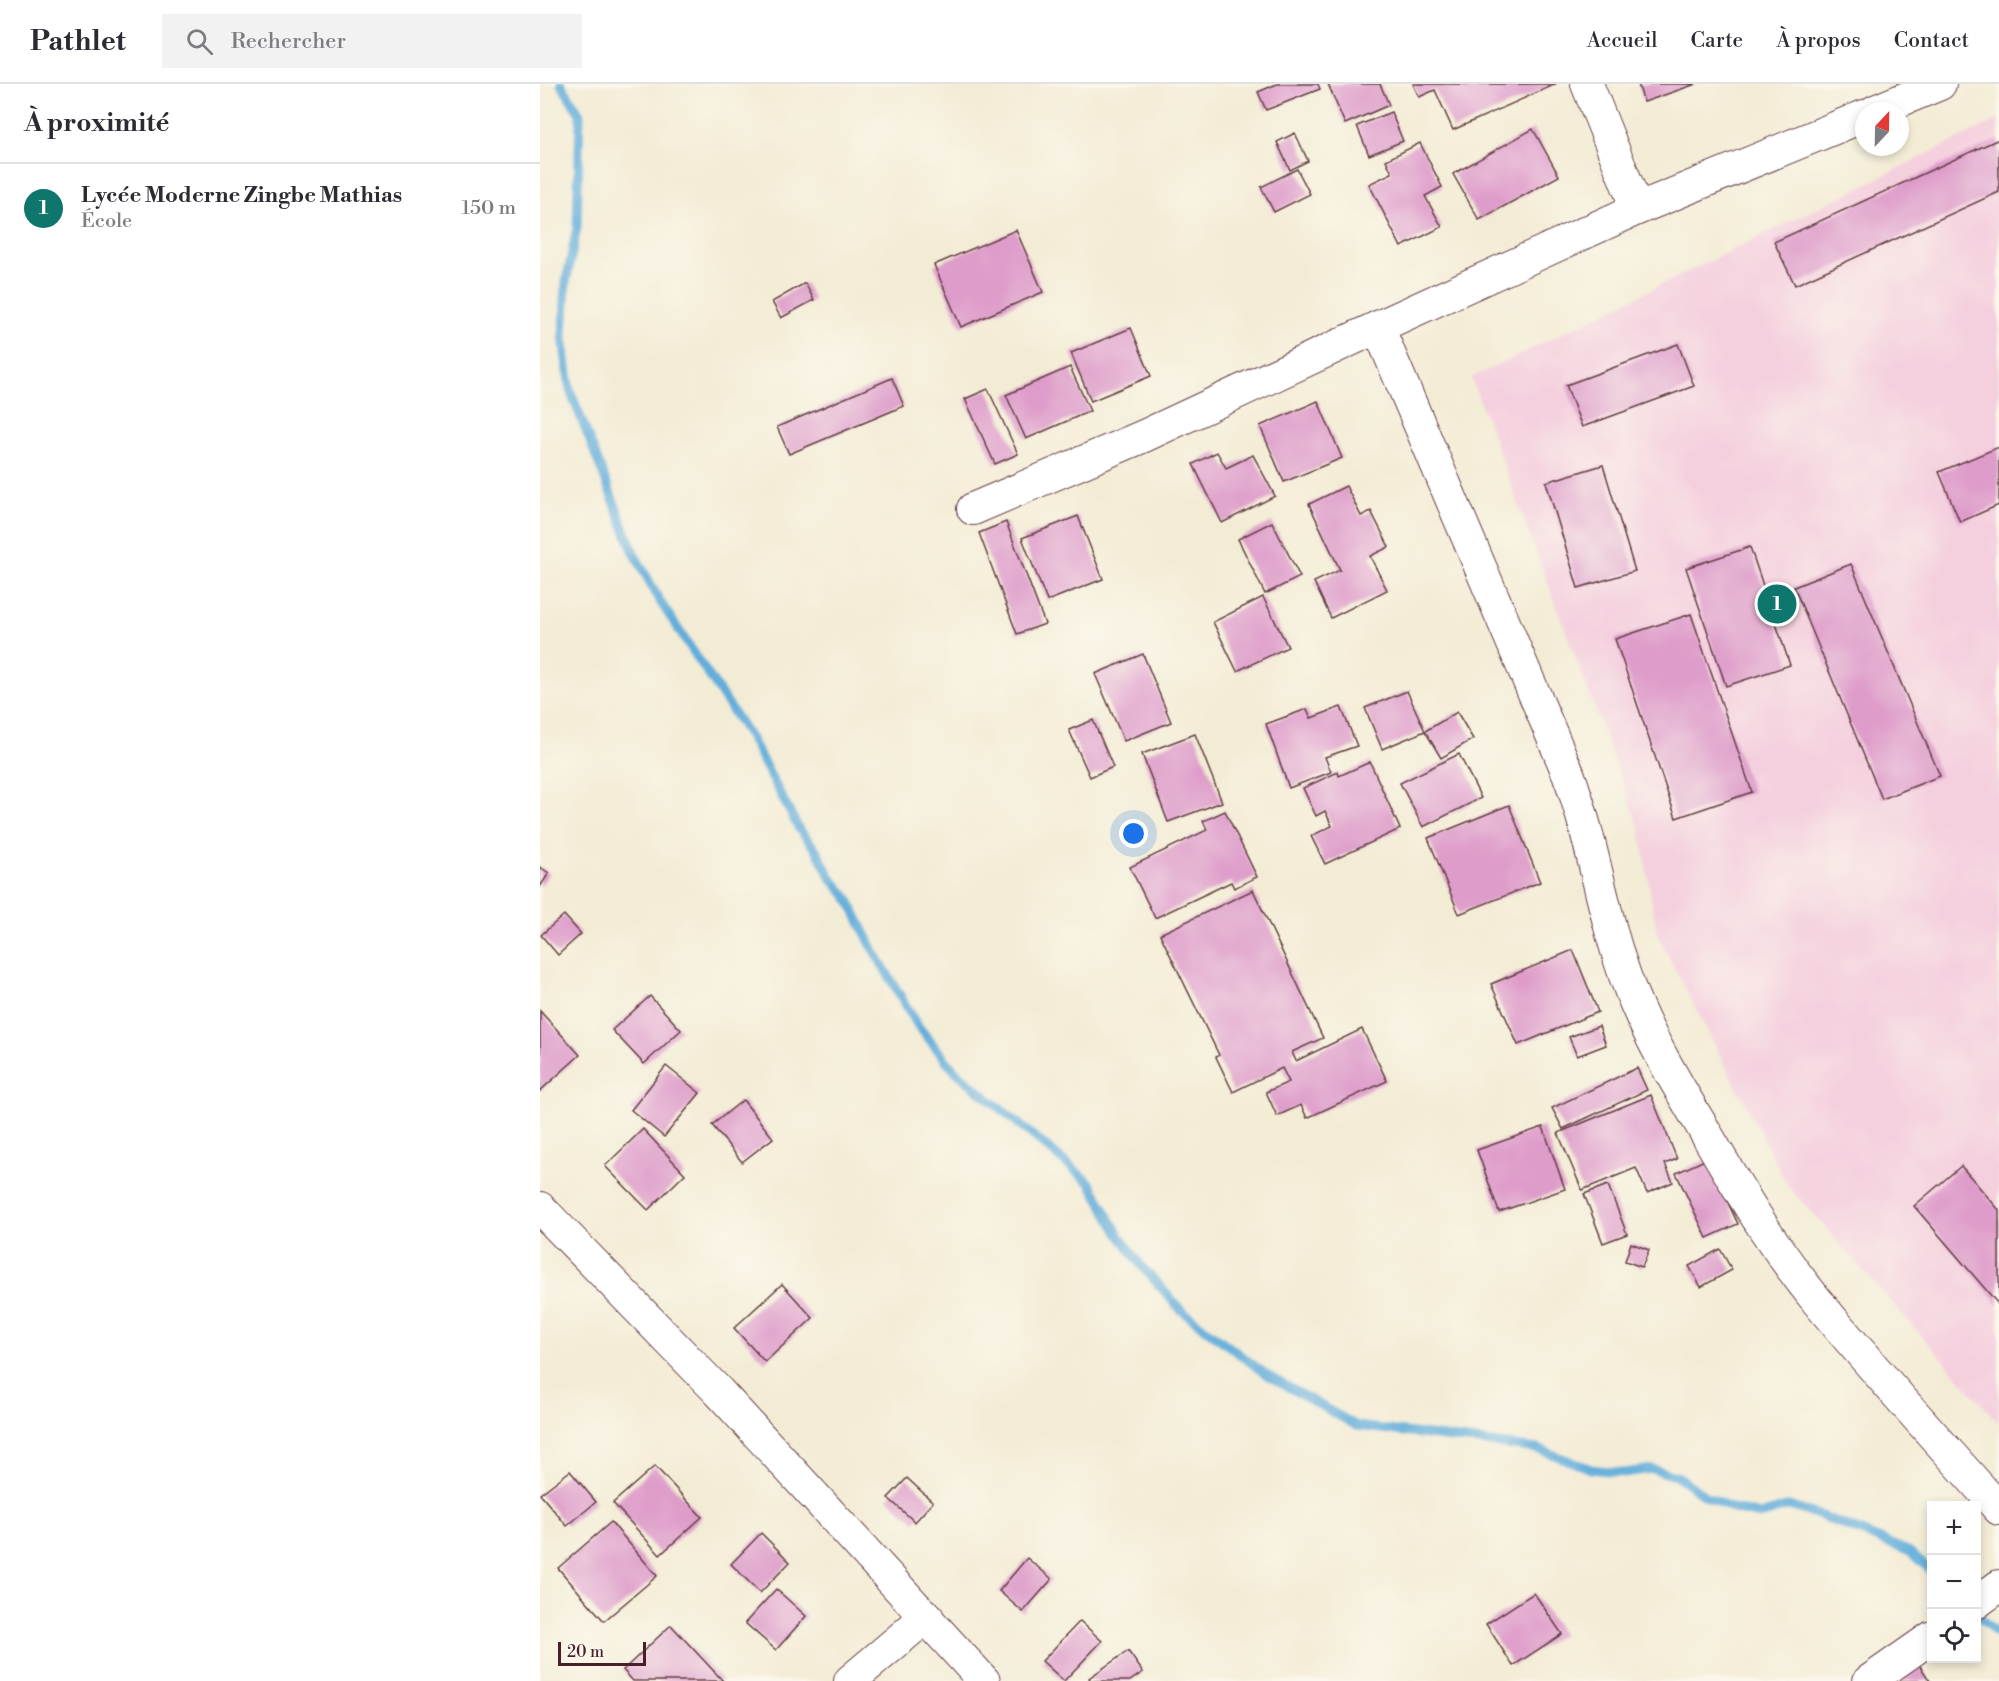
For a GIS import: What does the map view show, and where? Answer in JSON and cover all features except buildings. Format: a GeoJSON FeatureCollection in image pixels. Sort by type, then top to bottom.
{"type":"FeatureCollection","features":[{"type":"Feature","properties":{"kind":"street"},"geometry":{"type":"LineString","coordinates":[[1587,84],[1637,209]]}},
{"type":"Feature","properties":{"kind":"street"},"geometry":{"type":"LineString","coordinates":[[1897,102],[1940,84]]}},
{"type":"Feature","properties":{"kind":"street"},"geometry":{"type":"LineString","coordinates":[[973,509],[1144,436],[1637,209],[1855,120]]}},
{"type":"Feature","properties":{"kind":"street"},"geometry":{"type":"LineString","coordinates":[[1378,327],[1568,774],[1620,958],[1635,1002],[1663,1061],[1780,1253],[1817,1302],[1999,1509]]}},
{"type":"Feature","properties":{"kind":"street"},"geometry":{"type":"LineString","coordinates":[[540,1208],[719,1392],[927,1616],[984,1681]]}},
{"type":"Feature","properties":{"kind":"street"},"geometry":{"type":"LineString","coordinates":[[1981,1600],[1999,1586]]}},
{"type":"Feature","properties":{"kind":"street"},"geometry":{"type":"LineString","coordinates":[[850,1681],[927,1616]]}},
{"type":"Feature","properties":{"kind":"street"},"geometry":{"type":"LineString","coordinates":[[1869,1681],[1927,1640]]}},
{"type":"Feature","properties":{"kind":"shaded area"},"geometry":{"type":"Polygon","coordinates":[[[1999,119],[1999,1423],[1788,1186],[1657,934],[1640,829],[1471,378],[1999,119]]]}},
{"type":"Feature","properties":{"kind":"waterway"},"geometry":{"type":"LineString","coordinates":[[561,84],[580,114],[577,227],[566,282],[563,337],[570,390],[634,553],[661,603],[751,739],[799,829],[817,851],[831,878],[848,898],[874,951],[918,1026],[954,1070],[1090,1183],[1118,1233],[1140,1264],[1181,1310],[1267,1375],[1357,1426],[1538,1449],[1591,1469],[1624,1473],[1652,1469],[1679,1477],[1704,1495],[1734,1509],[1760,1515],[1789,1506],[1822,1516],[1910,1552],[1927,1567]]}},
{"type":"Feature","properties":{"kind":"waterway"},"geometry":{"type":"LineString","coordinates":[[1981,1619],[1999,1635]]}},
{"type":"Feature","properties":{"kind":"place","name":"Lycée Moderne Zingbe Mathias"},"geometry":{"type":"Point","coordinates":[1777,604]}}]}
